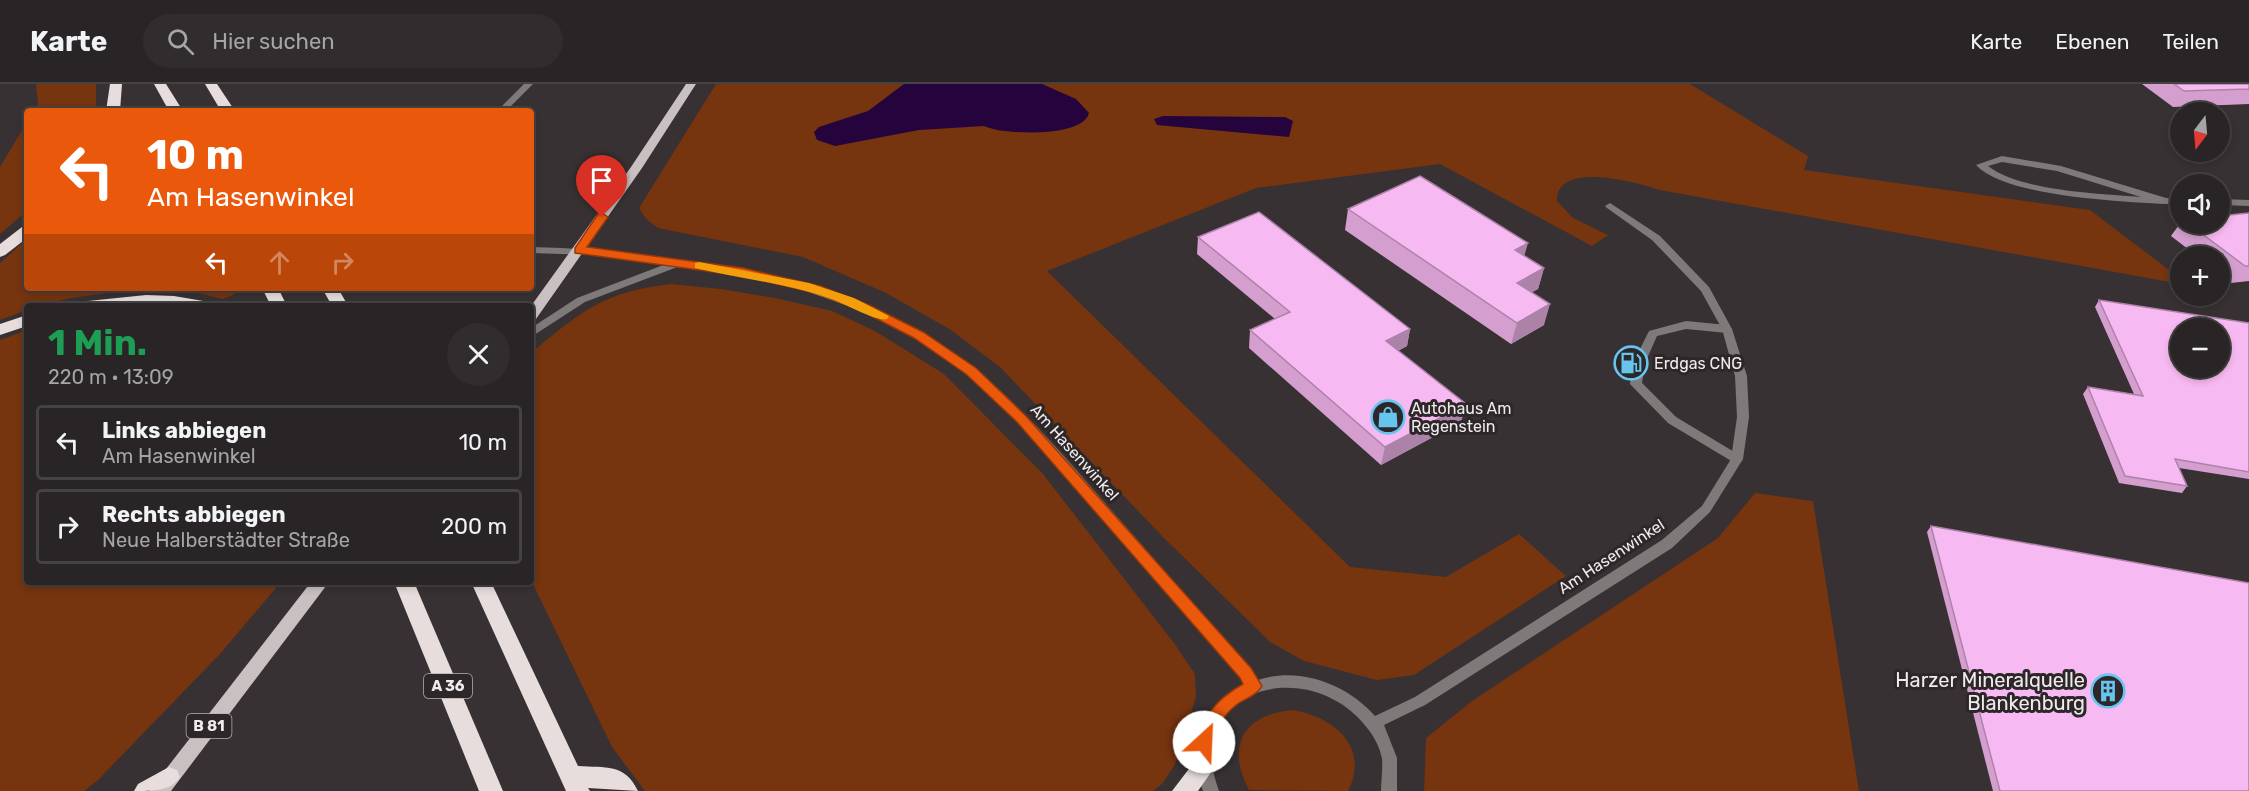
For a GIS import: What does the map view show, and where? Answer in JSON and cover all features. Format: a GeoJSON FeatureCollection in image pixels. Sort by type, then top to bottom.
{"type":"FeatureCollection","features":[{"type":"Feature","properties":{"kind":"highway"},"geometry":{"type":"LineString","coordinates":[[113,108],[116,84]]}},
{"type":"Feature","properties":{"kind":"highway"},"geometry":{"type":"LineString","coordinates":[[160,84],[174,108]]}},
{"type":"Feature","properties":{"kind":"highway"},"geometry":{"type":"LineString","coordinates":[[211,84],[226,108]]}},
{"type":"Feature","properties":{"kind":"highway"},"geometry":{"type":"LineString","coordinates":[[0,252],[24,232]]}},
{"type":"Feature","properties":{"kind":"highway"},"geometry":{"type":"LineString","coordinates":[[114,303],[139,300],[168,300],[186,303]]}},
{"type":"Feature","properties":{"kind":"highway"},"geometry":{"type":"LineString","coordinates":[[0,330],[24,321]]}},
{"type":"Feature","properties":{"kind":"highway","name":"A 36"},"geometry":{"type":"LineString","coordinates":[[405,585],[491,791]]}},
{"type":"Feature","properties":{"kind":"highway"},"geometry":{"type":"LineString","coordinates":[[481,585],[574,783],[618,780],[626,791]]}},
{"type":"Feature","properties":{"kind":"highway"},"geometry":{"type":"LineString","coordinates":[[1184,791],[1203,768]]}},
{"type":"Feature","properties":{"kind":"highway"},"geometry":{"type":"LineString","coordinates":[[146,791],[164,784]]}},
{"type":"Feature","properties":{"kind":"main road"},"geometry":{"type":"LineString","coordinates":[[534,312],[579,250],[691,84]]}},
{"type":"Feature","properties":{"kind":"main road","name":"B 81"},"geometry":{"type":"LineString","coordinates":[[164,784],[319,585]]}},
{"type":"Feature","properties":{"kind":"street"},"geometry":{"type":"LineString","coordinates":[[504,108],[529,84]]}},
{"type":"Feature","properties":{"kind":"street"},"geometry":{"type":"LineString","coordinates":[[2002,159],[2058,168],[2115,183],[2168,202],[2097,197],[2035,187],[1995,176],[1981,165],[2002,159]]}},
{"type":"Feature","properties":{"kind":"street"},"geometry":{"type":"LineString","coordinates":[[2230,202],[2249,203]]}},
{"type":"Feature","properties":{"kind":"street","name":"Am Hasenwinkel"},"geometry":{"type":"LineString","coordinates":[[1374,723],[1420,701],[1667,544],[1706,509],[1737,459],[1743,417],[1741,376],[1727,329],[1705,289],[1656,238],[1610,207]]}},
{"type":"Feature","properties":{"kind":"street","name":"Am Hasenwinkel"},"geometry":{"type":"LineString","coordinates":[[534,250],[579,250],[680,262],[771,277],[820,290],[879,314],[918,335],[955,359],[1022,419],[1254,686]]}},
{"type":"Feature","properties":{"kind":"street"},"geometry":{"type":"LineString","coordinates":[[534,331],[581,300],[680,262]]}},
{"type":"Feature","properties":{"kind":"street"},"geometry":{"type":"LineString","coordinates":[[1727,329],[1686,325],[1653,334],[1639,363],[1636,384],[1672,420],[1737,459]]}},
{"type":"Feature","properties":{"kind":"street"},"geometry":{"type":"LineString","coordinates":[[1211,791],[1203,768],[1204,742],[1213,718],[1230,699],[1254,686],[1277,681],[1313,683],[1347,698],[1374,723],[1390,755],[1392,778],[1389,791]]}},
{"type":"Feature","properties":{"kind":"shaded area"},"geometry":{"type":"Polygon","coordinates":[[[36,84],[96,84],[96,108],[35,108],[38,104],[36,84]]]}},
{"type":"Feature","properties":{"kind":"shaded area"},"geometry":{"type":"Polygon","coordinates":[[[716,84],[1690,84],[1808,156],[1804,170],[2090,210],[2170,271],[2170,282],[1660,190],[1617,179],[1583,177],[1569,181],[1560,188],[1557,201],[1573,218],[1608,235],[1592,246],[1440,164],[1256,188],[1047,271],[1350,567],[1446,577],[1519,534],[1566,576],[1414,675],[1377,680],[1304,661],[1270,642],[1163,537],[1001,368],[951,330],[886,293],[803,257],[658,228],[646,219],[639,208],[716,84]]]}},
{"type":"Feature","properties":{"kind":"shaded area"},"geometry":{"type":"Polygon","coordinates":[[[904,84],[1042,84],[1076,99],[1089,113],[1084,121],[1073,127],[1041,132],[1007,131],[984,126],[919,130],[835,146],[817,140],[814,132],[819,127],[868,111],[904,84]]]}},
{"type":"Feature","properties":{"kind":"shaded area"},"geometry":{"type":"Polygon","coordinates":[[[1163,116],[1285,117],[1293,121],[1289,137],[1157,125],[1154,119],[1163,116]]]}},
{"type":"Feature","properties":{"kind":"shaded area"},"geometry":{"type":"Polygon","coordinates":[[[24,127],[24,214],[0,234],[0,167],[24,127]]]}},
{"type":"Feature","properties":{"kind":"shaded area"},"geometry":{"type":"Polygon","coordinates":[[[24,242],[24,291],[121,291],[51,303],[24,303],[24,311],[0,320],[0,263],[24,242]]]}},
{"type":"Feature","properties":{"kind":"shaded area"},"geometry":{"type":"Polygon","coordinates":[[[671,284],[721,289],[832,311],[875,331],[944,374],[1043,474],[1174,643],[1195,674],[1196,697],[1175,764],[1163,783],[1153,791],[645,791],[612,747],[533,585],[534,351],[595,306],[610,298],[671,284]]]}},
{"type":"Feature","properties":{"kind":"shaded area"},"geometry":{"type":"Polygon","coordinates":[[[189,291],[234,291],[235,294],[223,299],[189,291]]]}},
{"type":"Feature","properties":{"kind":"shaded area"},"geometry":{"type":"Polygon","coordinates":[[[24,331],[24,585],[278,585],[219,655],[98,780],[84,791],[0,791],[0,340],[24,331]]]}},
{"type":"Feature","properties":{"kind":"shaded area"},"geometry":{"type":"Polygon","coordinates":[[[1755,493],[1813,501],[1859,791],[1424,791],[1426,738],[1472,701],[1718,538],[1755,493]]]}},
{"type":"Feature","properties":{"kind":"shaded area"},"geometry":{"type":"Polygon","coordinates":[[[1293,710],[1322,719],[1344,737],[1351,748],[1354,761],[1354,775],[1348,791],[1249,790],[1239,759],[1239,746],[1244,735],[1251,725],[1262,718],[1293,710]]]}},
{"type":"Feature","properties":{"kind":"building"},"geometry":{"type":"Polygon","coordinates":[[[2174,84],[2249,84],[2249,89],[2184,91],[2174,84]]]}},
{"type":"Feature","properties":{"kind":"building"},"geometry":{"type":"Polygon","coordinates":[[[1420,176],[1528,243],[1515,250],[1544,268],[1517,283],[1550,304],[1517,323],[1348,209],[1420,176]]]}},
{"type":"Feature","properties":{"kind":"building"},"geometry":{"type":"Polygon","coordinates":[[[1259,212],[1410,329],[1386,341],[1466,404],[1385,447],[1250,330],[1290,312],[1198,237],[1259,212]]]}},
{"type":"Feature","properties":{"kind":"building"},"geometry":{"type":"Polygon","coordinates":[[[2249,213],[2249,266],[2245,266],[2230,255],[2230,246],[2218,246],[2202,234],[2230,234],[2230,215],[2249,213]]]}},
{"type":"Feature","properties":{"kind":"building"},"geometry":{"type":"Polygon","coordinates":[[[2099,300],[2216,318],[2170,318],[2170,378],[2230,378],[2230,320],[2249,323],[2249,472],[2175,459],[2187,486],[2125,476],[2088,387],[2143,396],[2099,300]]]}},
{"type":"Feature","properties":{"kind":"building","name":"Harzer Mineralquelle Blankenburg"},"geometry":{"type":"Polygon","coordinates":[[[1931,526],[2249,583],[2249,791],[2000,791],[1931,526]]]}},
{"type":"Feature","properties":{"kind":"slow traffic"},"geometry":{"type":"LineString","coordinates":[[699,265],[804,285],[850,301],[883,316]]}},
{"type":"Feature","properties":{"kind":"place","name":"Erdgas CNG"},"geometry":{"type":"Point","coordinates":[1631,363]}},
{"type":"Feature","properties":{"kind":"place","name":"Autohaus Am Regenstein"},"geometry":{"type":"Point","coordinates":[1388,417]}},
{"type":"Feature","properties":{"kind":"place","name":"Harzer Mineralquelle Blankenburg"},"geometry":{"type":"Point","coordinates":[2108,691]}},
{"type":"Feature","properties":{"kind":"route"},"geometry":{"type":"LineString","coordinates":[[602,217],[579,250],[608,252],[743,272],[804,285],[879,314],[918,335],[971,371],[1022,419],[1254,686],[1230,699],[1221,708],[1213,718],[1204,742]]}}]}
